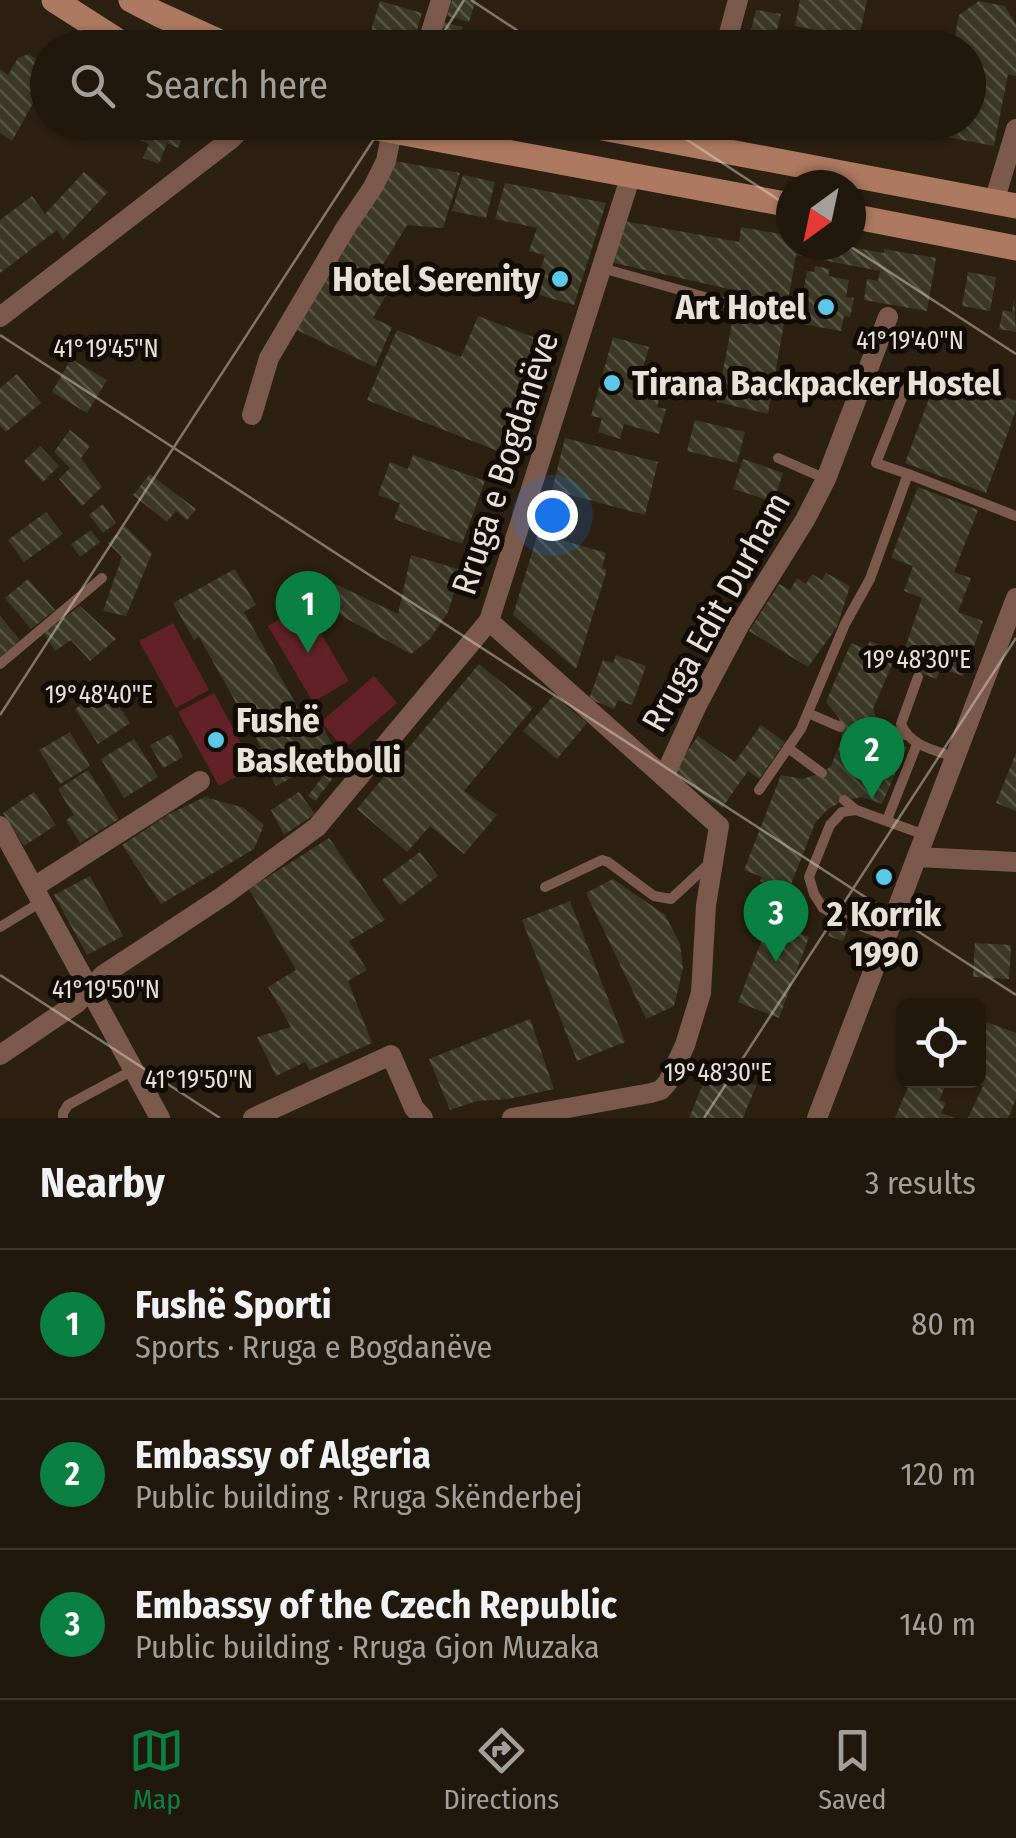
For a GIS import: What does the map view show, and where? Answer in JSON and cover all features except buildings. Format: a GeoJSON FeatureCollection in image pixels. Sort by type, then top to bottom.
{"type":"FeatureCollection","features":[{"type":"Feature","properties":{"kind":"main road"},"geometry":{"type":"LineString","coordinates":[[54,0],[101,30]]}},
{"type":"Feature","properties":{"kind":"main road"},"geometry":{"type":"LineString","coordinates":[[131,0],[193,30]]}},
{"type":"Feature","properties":{"kind":"main road"},"geometry":{"type":"LineString","coordinates":[[441,140],[776,202]]}},
{"type":"Feature","properties":{"kind":"main road"},"geometry":{"type":"LineString","coordinates":[[724,140],[1005,204]]}},
{"type":"Feature","properties":{"kind":"main road"},"geometry":{"type":"LineString","coordinates":[[866,219],[1016,248]]}},
{"type":"Feature","properties":{"kind":"street"},"geometry":{"type":"LineString","coordinates":[[432,30],[441,0]]}},
{"type":"Feature","properties":{"kind":"street"},"geometry":{"type":"LineString","coordinates":[[730,30],[738,0]]}},
{"type":"Feature","properties":{"kind":"street"},"geometry":{"type":"LineString","coordinates":[[1005,204],[1016,129]]}},
{"type":"Feature","properties":{"kind":"street"},"geometry":{"type":"LineString","coordinates":[[0,317],[230,140]]}},
{"type":"Feature","properties":{"kind":"street"},"geometry":{"type":"LineString","coordinates":[[252,415],[269,358],[373,187],[386,162],[390,140]]}},
{"type":"Feature","properties":{"kind":"street","name":"Rruga e Bogdanëve"},"geometry":{"type":"LineString","coordinates":[[0,1055],[77,1003],[103,975],[223,896],[317,827],[489,621],[630,175]]}},
{"type":"Feature","properties":{"kind":"street","name":"Rruga Edit Durham"},"geometry":{"type":"LineString","coordinates":[[664,778],[740,624],[826,479],[888,316]]}},
{"type":"Feature","properties":{"kind":"street"},"geometry":{"type":"LineString","coordinates":[[817,1118],[1016,598]]}},
{"type":"Feature","properties":{"kind":"street"},"geometry":{"type":"LineString","coordinates":[[489,621],[719,826],[706,905],[701,993],[685,1045],[668,1082],[651,1093],[512,1118]]}},
{"type":"Feature","properties":{"kind":"street"},"geometry":{"type":"LineString","coordinates":[[38,894],[200,781]]}},
{"type":"Feature","properties":{"kind":"street"},"geometry":{"type":"LineString","coordinates":[[0,826],[160,1118]]}},
{"type":"Feature","properties":{"kind":"street"},"geometry":{"type":"LineString","coordinates":[[917,857],[1016,862]]}},
{"type":"Feature","properties":{"kind":"street"},"geometry":{"type":"LineString","coordinates":[[253,1118],[391,1055],[422,1118]]}},
{"type":"Feature","properties":{"kind":"lane"},"geometry":{"type":"LineString","coordinates":[[601,268],[726,303]]}},
{"type":"Feature","properties":{"kind":"lane"},"geometry":{"type":"LineString","coordinates":[[912,373],[876,463],[1016,516]]}},
{"type":"Feature","properties":{"kind":"lane","name":"Rruga Edit Durham"},"geometry":{"type":"LineString","coordinates":[[778,458],[826,479]]}},
{"type":"Feature","properties":{"kind":"lane"},"geometry":{"type":"LineString","coordinates":[[759,790],[808,713],[844,624],[870,580],[908,474]]}},
{"type":"Feature","properties":{"kind":"lane"},"geometry":{"type":"LineString","coordinates":[[0,664],[102,578]]}},
{"type":"Feature","properties":{"kind":"lane"},"geometry":{"type":"LineString","coordinates":[[905,735],[901,724],[918,677]]}},
{"type":"Feature","properties":{"kind":"lane"},"geometry":{"type":"LineString","coordinates":[[808,713],[840,728]]}},
{"type":"Feature","properties":{"kind":"lane"},"geometry":{"type":"LineString","coordinates":[[880,726],[955,758]]}},
{"type":"Feature","properties":{"kind":"lane"},"geometry":{"type":"LineString","coordinates":[[887,820],[917,744]]}},
{"type":"Feature","properties":{"kind":"lane"},"geometry":{"type":"LineString","coordinates":[[788,748],[822,773]]}},
{"type":"Feature","properties":{"kind":"lane"},"geometry":{"type":"LineString","coordinates":[[844,800],[856,810],[925,836]]}},
{"type":"Feature","properties":{"kind":"lane"},"geometry":{"type":"LineString","coordinates":[[856,810],[842,812],[830,825],[809,878],[824,908],[887,936]]}},
{"type":"Feature","properties":{"kind":"lane"},"geometry":{"type":"LineString","coordinates":[[545,886],[602,860],[654,896],[671,898],[712,861]]}},
{"type":"Feature","properties":{"kind":"lane"},"geometry":{"type":"LineString","coordinates":[[0,927],[38,894]]}},
{"type":"Feature","properties":{"kind":"lane"},"geometry":{"type":"LineString","coordinates":[[64,1118],[68,1104],[132,1070]]}},
{"type":"Feature","properties":{"kind":"shaded area"},"geometry":{"type":"Polygon","coordinates":[[[304,605],[349,681],[313,702],[268,626],[304,605]]]}},
{"type":"Feature","properties":{"kind":"shaded area","name":"Fushë Basketbolli"},"geometry":{"type":"Polygon","coordinates":[[[173,623],[209,690],[176,708],[139,641],[173,623]]]}},
{"type":"Feature","properties":{"kind":"shaded area"},"geometry":{"type":"Polygon","coordinates":[[[374,676],[397,703],[344,749],[321,722],[374,676]]]}},
{"type":"Feature","properties":{"kind":"shaded area","name":"Fushë Basketbolli"},"geometry":{"type":"Polygon","coordinates":[[[214,693],[254,767],[219,786],[178,712],[214,693]]]}},
{"type":"Feature","properties":{"kind":"place","name":"Hotel Serenity"},"geometry":{"type":"Point","coordinates":[560,279]}},
{"type":"Feature","properties":{"kind":"place","name":"Art Hotel"},"geometry":{"type":"Point","coordinates":[826,307]}},
{"type":"Feature","properties":{"kind":"place","name":"Tirana Backpacker Hostel"},"geometry":{"type":"Point","coordinates":[612,383]}},
{"type":"Feature","properties":{"kind":"place","name":"Fushë Sporti"},"geometry":{"type":"Point","coordinates":[308,653]}},
{"type":"Feature","properties":{"kind":"place","name":"Fushë Basketbolli"},"geometry":{"type":"Point","coordinates":[216,740]}},
{"type":"Feature","properties":{"kind":"place","name":"Embassy of Algeria"},"geometry":{"type":"Point","coordinates":[872,799]}},
{"type":"Feature","properties":{"kind":"place","name":"2 Korrik 1990"},"geometry":{"type":"Point","coordinates":[884,877]}},
{"type":"Feature","properties":{"kind":"place","name":"Embassy of the Czech Republic"},"geometry":{"type":"Point","coordinates":[776,962]}}]}
